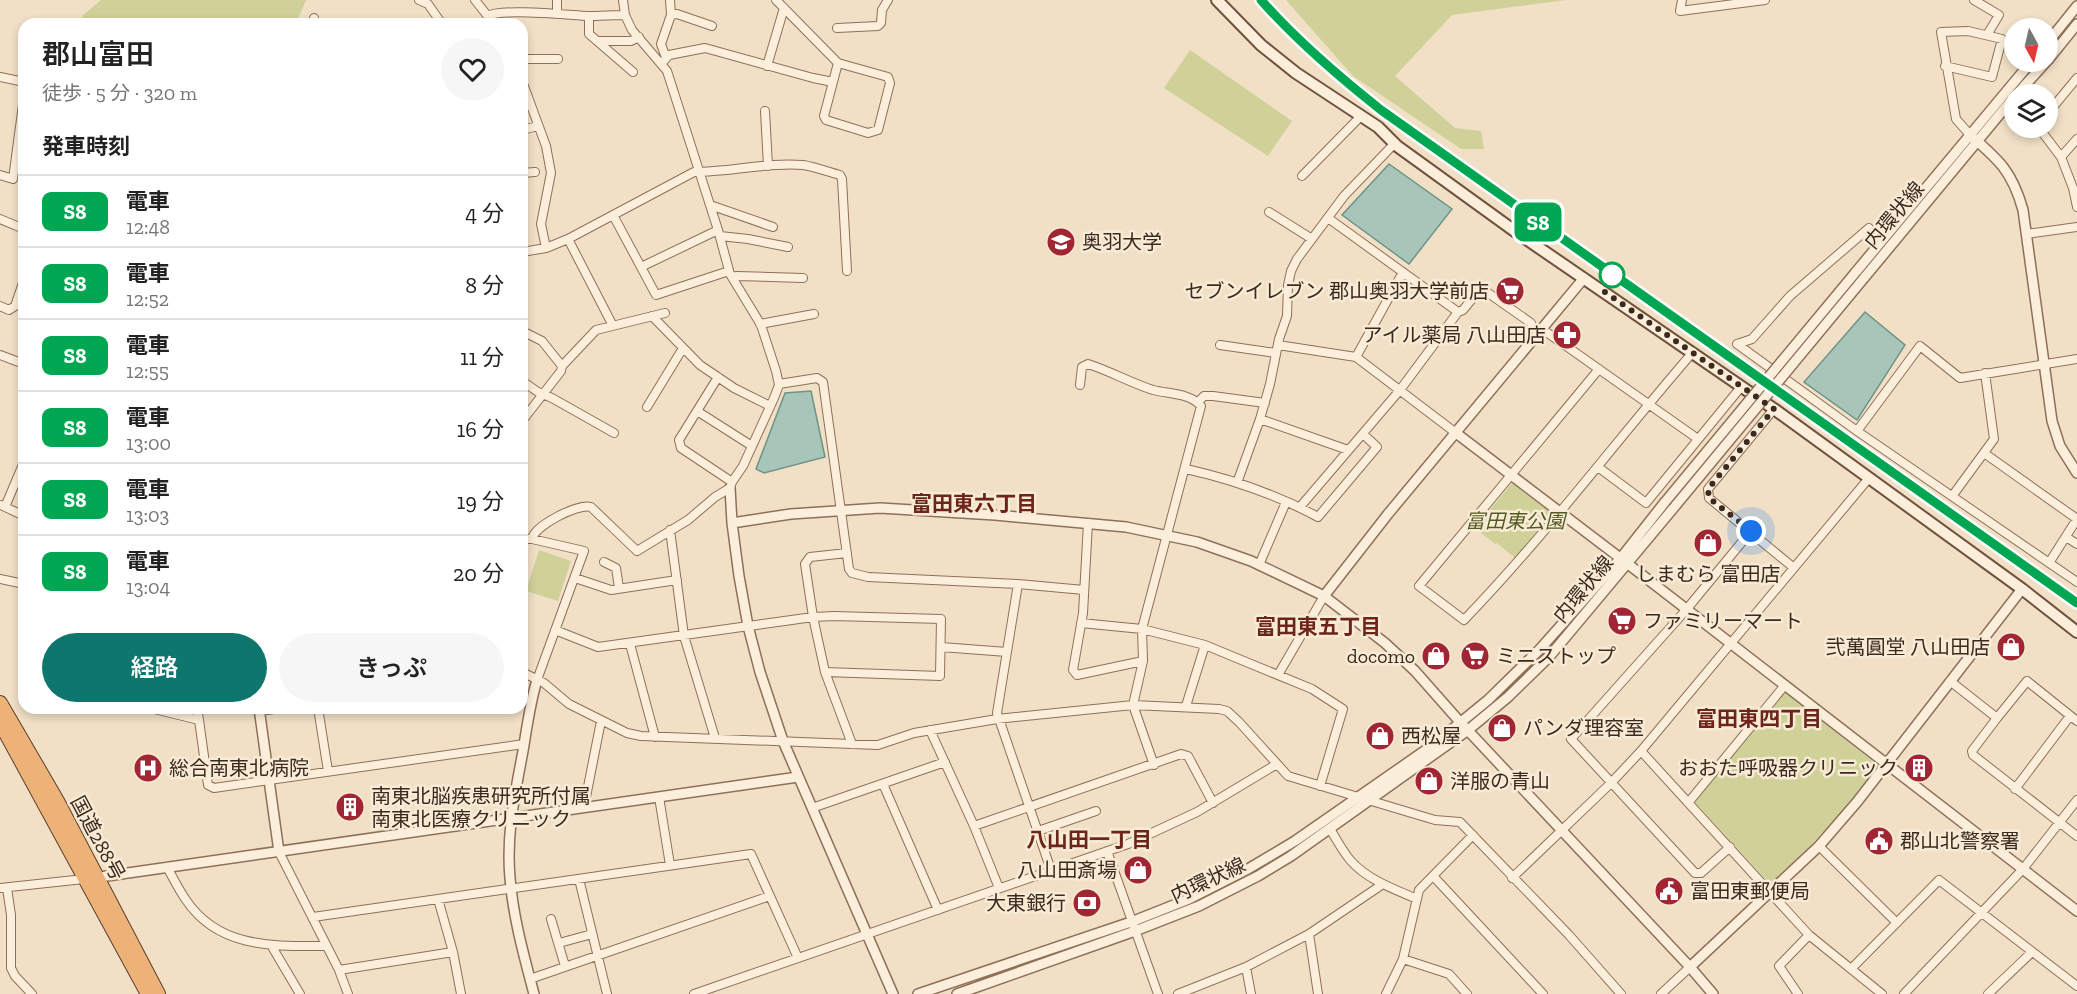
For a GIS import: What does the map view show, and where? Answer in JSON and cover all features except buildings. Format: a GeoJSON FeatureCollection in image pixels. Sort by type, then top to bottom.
{"type":"FeatureCollection","features":[{"type":"Feature","properties":{"kind":"highway","name":"国道288号"},"geometry":{"type":"LineString","coordinates":[[0,703],[57,801],[90,879],[113,907],[158,994]]}},
{"type":"Feature","properties":{"kind":"highway","name":"国道288号"},"geometry":{"type":"LineString","coordinates":[[0,722],[90,879],[148,994]]}},
{"type":"Feature","properties":{"kind":"main road"},"geometry":{"type":"LineString","coordinates":[[1217,0],[1261,45],[1296,73],[1361,116],[1451,186],[1774,409],[2022,589],[2077,632]]}},
{"type":"Feature","properties":{"kind":"street"},"geometry":{"type":"LineString","coordinates":[[419,0],[428,4],[440,18]]}},
{"type":"Feature","properties":{"kind":"street"},"geometry":{"type":"LineString","coordinates":[[476,0],[488,16],[494,13],[625,15]]}},
{"type":"Feature","properties":{"kind":"street"},"geometry":{"type":"LineString","coordinates":[[556,14],[557,0]]}},
{"type":"Feature","properties":{"kind":"street"},"geometry":{"type":"LineString","coordinates":[[623,0],[629,24],[663,61]]}},
{"type":"Feature","properties":{"kind":"street"},"geometry":{"type":"LineString","coordinates":[[532,539],[534,532],[564,514],[586,505],[591,507],[637,550],[688,520],[731,485],[743,466],[779,384],[771,352],[760,324],[731,274],[663,61],[661,44],[671,15],[670,0]]}},
{"type":"Feature","properties":{"kind":"street"},"geometry":{"type":"LineString","coordinates":[[776,0],[837,63],[888,77],[890,83],[877,131],[868,133],[826,120],[837,63]]}},
{"type":"Feature","properties":{"kind":"street"},"geometry":{"type":"LineString","coordinates":[[837,28],[878,26],[881,23],[882,10],[888,0]]}},
{"type":"Feature","properties":{"kind":"street"},"geometry":{"type":"LineString","coordinates":[[1682,0],[1680,11],[1765,0]]}},
{"type":"Feature","properties":{"kind":"street"},"geometry":{"type":"LineString","coordinates":[[1980,1],[1999,15],[1987,35]]}},
{"type":"Feature","properties":{"kind":"street"},"geometry":{"type":"LineString","coordinates":[[2058,30],[2077,6]]}},
{"type":"Feature","properties":{"kind":"street"},"geometry":{"type":"LineString","coordinates":[[767,66],[784,8]]}},
{"type":"Feature","properties":{"kind":"street"},"geometry":{"type":"LineString","coordinates":[[671,15],[677,14],[712,26]]}},
{"type":"Feature","properties":{"kind":"street"},"geometry":{"type":"LineString","coordinates":[[590,16],[589,34],[633,72]]}},
{"type":"Feature","properties":{"kind":"street","name":"内環状線"},"geometry":{"type":"LineString","coordinates":[[2058,47],[2077,24]]}},
{"type":"Feature","properties":{"kind":"street"},"geometry":{"type":"LineString","coordinates":[[1945,66],[1992,77],[2002,39],[1968,31],[1941,32],[1945,66],[1956,119],[1973,139],[2004,166],[2017,189],[2026,234],[2056,436],[2077,473]]}},
{"type":"Feature","properties":{"kind":"street"},"geometry":{"type":"LineString","coordinates":[[598,41],[631,41],[639,37]]}},
{"type":"Feature","properties":{"kind":"street"},"geometry":{"type":"LineString","coordinates":[[663,61],[669,55],[705,48],[833,82]]}},
{"type":"Feature","properties":{"kind":"street"},"geometry":{"type":"LineString","coordinates":[[528,59],[558,59]]}},
{"type":"Feature","properties":{"kind":"street","name":"内環状線"},"geometry":{"type":"LineString","coordinates":[[1624,561],[1676,505],[1864,278],[2023,72]]}},
{"type":"Feature","properties":{"kind":"street","name":"内環状線"},"geometry":{"type":"LineString","coordinates":[[2027,84],[2037,72]]}},
{"type":"Feature","properties":{"kind":"street"},"geometry":{"type":"LineString","coordinates":[[0,77],[18,80]]}},
{"type":"Feature","properties":{"kind":"street"},"geometry":{"type":"LineString","coordinates":[[2058,101],[2077,78]]}},
{"type":"Feature","properties":{"kind":"street"},"geometry":{"type":"LineString","coordinates":[[528,98],[548,153],[551,173],[541,224],[546,248]]}},
{"type":"Feature","properties":{"kind":"street","name":"内環状線"},"geometry":{"type":"LineString","coordinates":[[957,994],[1133,926],[1199,906],[1257,876],[1291,856],[1371,800],[1468,730],[1508,697],[1549,657],[1624,561],[1665,502],[1855,273],[1973,139],[2004,108]]}},
{"type":"Feature","properties":{"kind":"street"},"geometry":{"type":"LineString","coordinates":[[765,111],[768,166]]}},
{"type":"Feature","properties":{"kind":"street"},"geometry":{"type":"LineString","coordinates":[[1302,176],[1361,116]]}},
{"type":"Feature","properties":{"kind":"street"},"geometry":{"type":"LineString","coordinates":[[528,128],[538,126]]}},
{"type":"Feature","properties":{"kind":"street"},"geometry":{"type":"LineString","coordinates":[[2047,138],[2061,157],[2075,188],[2077,207]]}},
{"type":"Feature","properties":{"kind":"street"},"geometry":{"type":"LineString","coordinates":[[2061,157],[2077,139]]}},
{"type":"Feature","properties":{"kind":"street"},"geometry":{"type":"LineString","coordinates":[[0,175],[13,179],[18,142]]}},
{"type":"Feature","properties":{"kind":"street"},"geometry":{"type":"LineString","coordinates":[[1237,483],[1270,384],[1287,316],[1291,271],[1344,196],[1395,143]]}},
{"type":"Feature","properties":{"kind":"street"},"geometry":{"type":"LineString","coordinates":[[528,251],[546,248],[568,239],[694,172],[801,165],[840,176],[844,183],[847,271]]}},
{"type":"Feature","properties":{"kind":"street"},"geometry":{"type":"LineString","coordinates":[[528,173],[535,172]]}},
{"type":"Feature","properties":{"kind":"street"},"geometry":{"type":"LineString","coordinates":[[710,205],[773,227]]}},
{"type":"Feature","properties":{"kind":"street"},"geometry":{"type":"LineString","coordinates":[[1269,212],[1312,239]]}},
{"type":"Feature","properties":{"kind":"street"},"geometry":{"type":"LineString","coordinates":[[613,215],[656,296],[731,274],[803,278]]}},
{"type":"Feature","properties":{"kind":"street"},"geometry":{"type":"LineString","coordinates":[[1328,218],[1458,312]]}},
{"type":"Feature","properties":{"kind":"street"},"geometry":{"type":"LineString","coordinates":[[0,219],[18,226]]}},
{"type":"Feature","properties":{"kind":"street"},"geometry":{"type":"LineString","coordinates":[[2026,234],[2077,227]]}},
{"type":"Feature","properties":{"kind":"street"},"geometry":{"type":"LineString","coordinates":[[1869,228],[1790,296],[1752,339],[1737,344],[1857,431],[2077,582]]}},
{"type":"Feature","properties":{"kind":"street"},"geometry":{"type":"LineString","coordinates":[[641,267],[719,233],[788,248]]}},
{"type":"Feature","properties":{"kind":"street"},"geometry":{"type":"LineString","coordinates":[[568,239],[612,324]]}},
{"type":"Feature","properties":{"kind":"street"},"geometry":{"type":"LineString","coordinates":[[1356,357],[1403,272]]}},
{"type":"Feature","properties":{"kind":"street"},"geometry":{"type":"LineString","coordinates":[[1278,675],[1324,596],[1388,514],[1584,278]]}},
{"type":"Feature","properties":{"kind":"street"},"geometry":{"type":"LineString","coordinates":[[1300,507],[1400,390],[1458,312],[1463,310],[1481,288],[1531,322]]}},
{"type":"Feature","properties":{"kind":"street"},"geometry":{"type":"LineString","coordinates":[[0,306],[9,310],[15,306],[18,297]]}},
{"type":"Feature","properties":{"kind":"street"},"geometry":{"type":"LineString","coordinates":[[528,413],[561,371],[562,366],[593,331],[612,324],[665,313]]}},
{"type":"Feature","properties":{"kind":"street"},"geometry":{"type":"LineString","coordinates":[[760,324],[814,314]]}},
{"type":"Feature","properties":{"kind":"street"},"geometry":{"type":"LineString","coordinates":[[652,316],[698,362],[734,387],[770,406]]}},
{"type":"Feature","properties":{"kind":"street"},"geometry":{"type":"LineString","coordinates":[[1542,329],[1698,439]]}},
{"type":"Feature","properties":{"kind":"street"},"geometry":{"type":"LineString","coordinates":[[528,334],[542,341],[562,366]]}},
{"type":"Feature","properties":{"kind":"street"},"geometry":{"type":"LineString","coordinates":[[1220,345],[1356,357],[2077,911]]}},
{"type":"Feature","properties":{"kind":"street"},"geometry":{"type":"LineString","coordinates":[[1857,431],[1920,346],[1960,378],[2077,360]]}},
{"type":"Feature","properties":{"kind":"street"},"geometry":{"type":"LineString","coordinates":[[647,407],[683,348]]}},
{"type":"Feature","properties":{"kind":"street"},"geometry":{"type":"LineString","coordinates":[[1599,369],[1419,586],[1464,620],[1560,512],[1693,352]]}},
{"type":"Feature","properties":{"kind":"street"},"geometry":{"type":"LineString","coordinates":[[0,355],[18,362]]}},
{"type":"Feature","properties":{"kind":"street"},"geometry":{"type":"LineString","coordinates":[[1080,385],[1082,367],[1088,364],[1154,390],[1179,394],[1198,402],[1201,408],[1142,628],[1143,661],[1132,705],[1154,765]]}},
{"type":"Feature","properties":{"kind":"street"},"geometry":{"type":"LineString","coordinates":[[1953,495],[1994,439],[1985,373]]}},
{"type":"Feature","properties":{"kind":"street"},"geometry":{"type":"LineString","coordinates":[[718,377],[679,440],[681,448],[731,485]]}},
{"type":"Feature","properties":{"kind":"street"},"geometry":{"type":"LineString","coordinates":[[779,384],[817,378],[823,382],[850,572],[868,577],[1018,584],[1084,591]]}},
{"type":"Feature","properties":{"kind":"street"},"geometry":{"type":"LineString","coordinates":[[528,385],[614,433]]}},
{"type":"Feature","properties":{"kind":"street"},"geometry":{"type":"LineString","coordinates":[[1598,466],[1646,503],[1741,387]]}},
{"type":"Feature","properties":{"kind":"street"},"geometry":{"type":"LineString","coordinates":[[1198,402],[1204,396],[1213,396],[1265,403]]}},
{"type":"Feature","properties":{"kind":"street"},"geometry":{"type":"LineString","coordinates":[[1774,409],[1708,489],[1709,498],[1794,568]]}},
{"type":"Feature","properties":{"kind":"street"},"geometry":{"type":"LineString","coordinates":[[697,411],[752,446]]}},
{"type":"Feature","properties":{"kind":"street"},"geometry":{"type":"LineString","coordinates":[[1260,419],[1348,450]]}},
{"type":"Feature","properties":{"kind":"street"},"geometry":{"type":"LineString","coordinates":[[1186,469],[1237,483],[1300,507],[1318,517],[1377,447],[1363,434]]}},
{"type":"Feature","properties":{"kind":"street"},"geometry":{"type":"LineString","coordinates":[[1984,453],[2077,519],[2049,562]]}},
{"type":"Feature","properties":{"kind":"street"},"geometry":{"type":"LineString","coordinates":[[18,474],[2,506],[18,513]]}},
{"type":"Feature","properties":{"kind":"street"},"geometry":{"type":"LineString","coordinates":[[1512,878],[1611,783],[1641,750],[1869,478]]}},
{"type":"Feature","properties":{"kind":"street"},"geometry":{"type":"LineString","coordinates":[[731,485],[732,523],[748,626],[760,672],[783,741],[894,994]]}},
{"type":"Feature","properties":{"kind":"street"},"geometry":{"type":"LineString","coordinates":[[1259,565],[1286,502]]}},
{"type":"Feature","properties":{"kind":"street"},"geometry":{"type":"LineString","coordinates":[[732,523],[791,514],[841,510],[916,509],[1126,527],[1207,545],[1259,565],[1324,596],[1385,642],[1415,671],[1713,994]]}},
{"type":"Feature","properties":{"kind":"street"},"geometry":{"type":"LineString","coordinates":[[1088,523],[1082,623],[1072,669],[1076,675],[1143,661]]}},
{"type":"Feature","properties":{"kind":"street"},"geometry":{"type":"LineString","coordinates":[[670,530],[684,636],[715,738]]}},
{"type":"Feature","properties":{"kind":"street"},"geometry":{"type":"LineString","coordinates":[[1730,847],[1701,873],[1695,873],[1571,739],[1686,610],[1751,531]]}},
{"type":"Feature","properties":{"kind":"street"},"geometry":{"type":"LineString","coordinates":[[2066,537],[2077,544]]}},
{"type":"Feature","properties":{"kind":"street"},"geometry":{"type":"LineString","coordinates":[[528,539],[584,551],[537,680],[510,818],[508,844],[511,888],[516,921],[534,994]]}},
{"type":"Feature","properties":{"kind":"street"},"geometry":{"type":"LineString","coordinates":[[847,553],[810,557],[806,561],[813,617],[825,672],[852,744]]}},
{"type":"Feature","properties":{"kind":"street"},"geometry":{"type":"LineString","coordinates":[[918,994],[1133,926],[1248,869],[1295,841],[1433,745],[1488,700],[1540,650],[1624,561]]}},
{"type":"Feature","properties":{"kind":"street"},"geometry":{"type":"LineString","coordinates":[[604,562],[616,568],[619,588]]}},
{"type":"Feature","properties":{"kind":"street"},"geometry":{"type":"LineString","coordinates":[[575,578],[611,590],[677,580]]}},
{"type":"Feature","properties":{"kind":"street"},"geometry":{"type":"LineString","coordinates":[[0,579],[18,583]]}},
{"type":"Feature","properties":{"kind":"street"},"geometry":{"type":"LineString","coordinates":[[1018,584],[996,713],[1051,870]]}},
{"type":"Feature","properties":{"kind":"street"},"geometry":{"type":"LineString","coordinates":[[1661,994],[1819,846],[1857,802],[2022,589]]}},
{"type":"Feature","properties":{"kind":"street"},"geometry":{"type":"LineString","coordinates":[[555,630],[598,647],[813,617],[941,619],[940,676],[825,672]]}},
{"type":"Feature","properties":{"kind":"street"},"geometry":{"type":"LineString","coordinates":[[1082,623],[1142,628],[1205,645],[1312,689],[1343,709],[1320,786]]}},
{"type":"Feature","properties":{"kind":"street"},"geometry":{"type":"LineString","coordinates":[[630,644],[655,736]]}},
{"type":"Feature","properties":{"kind":"street"},"geometry":{"type":"LineString","coordinates":[[1186,706],[1205,645]]}},
{"type":"Feature","properties":{"kind":"street"},"geometry":{"type":"LineString","coordinates":[[941,648],[1007,652]]}},
{"type":"Feature","properties":{"kind":"street"},"geometry":{"type":"LineString","coordinates":[[528,675],[569,704],[601,721],[627,733],[655,736],[883,745],[904,736],[997,718],[1132,705],[1186,706],[1227,711],[1288,776],[1435,820],[1460,822],[1569,935],[1621,994]]}},
{"type":"Feature","properties":{"kind":"street"},"geometry":{"type":"LineString","coordinates":[[1950,681],[1997,718]]}},
{"type":"Feature","properties":{"kind":"street"},"geometry":{"type":"LineString","coordinates":[[2015,789],[2074,718],[2027,681],[1972,751],[1972,755],[2015,789],[2077,836]]}},
{"type":"Feature","properties":{"kind":"street"},"geometry":{"type":"LineString","coordinates":[[1688,803],[1785,685]]}},
{"type":"Feature","properties":{"kind":"street"},"geometry":{"type":"LineString","coordinates":[[174,714],[199,720]]}},
{"type":"Feature","properties":{"kind":"street"},"geometry":{"type":"LineString","coordinates":[[198,714],[208,784],[214,788],[524,744]]}},
{"type":"Feature","properties":{"kind":"street"},"geometry":{"type":"LineString","coordinates":[[260,714],[279,852],[339,970],[348,994]]}},
{"type":"Feature","properties":{"kind":"street"},"geometry":{"type":"LineString","coordinates":[[319,714],[328,771]]}},
{"type":"Feature","properties":{"kind":"street"},"geometry":{"type":"LineString","coordinates":[[584,807],[601,721]]}},
{"type":"Feature","properties":{"kind":"street"},"geometry":{"type":"LineString","coordinates":[[930,730],[974,826],[999,888]]}},
{"type":"Feature","properties":{"kind":"street"},"geometry":{"type":"LineString","coordinates":[[1641,750],[1809,935],[1882,994]]}},
{"type":"Feature","properties":{"kind":"street"},"geometry":{"type":"LineString","coordinates":[[974,826],[1181,754],[1188,756],[1213,803]]}},
{"type":"Feature","properties":{"kind":"street"},"geometry":{"type":"LineString","coordinates":[[812,808],[945,762]]}},
{"type":"Feature","properties":{"kind":"street"},"geometry":{"type":"LineString","coordinates":[[694,994],[1107,851],[1164,828],[1213,803],[1277,764]]}},
{"type":"Feature","properties":{"kind":"street"},"geometry":{"type":"LineString","coordinates":[[32,994],[10,968],[11,915],[4,888],[90,879],[798,777]]}},
{"type":"Feature","properties":{"kind":"street"},"geometry":{"type":"LineString","coordinates":[[883,784],[938,910]]}},
{"type":"Feature","properties":{"kind":"street"},"geometry":{"type":"LineString","coordinates":[[659,797],[670,866]]}},
{"type":"Feature","properties":{"kind":"street"},"geometry":{"type":"LineString","coordinates":[[1904,994],[2023,869],[2077,800]]}},
{"type":"Feature","properties":{"kind":"street"},"geometry":{"type":"LineString","coordinates":[[1038,831],[1096,811]]}},
{"type":"Feature","properties":{"kind":"street"},"geometry":{"type":"LineString","coordinates":[[1330,829],[1351,861],[1366,874],[1417,899]]}},
{"type":"Feature","properties":{"kind":"street"},"geometry":{"type":"LineString","coordinates":[[1386,994],[1403,959],[1419,890],[1473,836]]}},
{"type":"Feature","properties":{"kind":"street"},"geometry":{"type":"LineString","coordinates":[[1819,846],[1898,923]]}},
{"type":"Feature","properties":{"kind":"street"},"geometry":{"type":"LineString","coordinates":[[1107,851],[1158,994]]}},
{"type":"Feature","properties":{"kind":"street"},"geometry":{"type":"LineString","coordinates":[[313,917],[751,854],[798,958]]}},
{"type":"Feature","properties":{"kind":"street"},"geometry":{"type":"LineString","coordinates":[[167,867],[186,900],[198,915],[210,925],[232,937],[255,944],[326,946]]}},
{"type":"Feature","properties":{"kind":"street"},"geometry":{"type":"LineString","coordinates":[[1434,877],[1543,994]]}},
{"type":"Feature","properties":{"kind":"street"},"geometry":{"type":"LineString","coordinates":[[579,879],[607,994]]}},
{"type":"Feature","properties":{"kind":"street"},"geometry":{"type":"LineString","coordinates":[[1851,969],[1939,880],[2077,986]]}},
{"type":"Feature","properties":{"kind":"street"},"geometry":{"type":"LineString","coordinates":[[1178,994],[1246,967],[1309,934],[1383,884]]}},
{"type":"Feature","properties":{"kind":"street"},"geometry":{"type":"LineString","coordinates":[[530,979],[770,896]]}},
{"type":"Feature","properties":{"kind":"street"},"geometry":{"type":"LineString","coordinates":[[438,899],[453,952],[461,994]]}},
{"type":"Feature","properties":{"kind":"street"},"geometry":{"type":"LineString","coordinates":[[551,919],[565,966]]}},
{"type":"Feature","properties":{"kind":"street"},"geometry":{"type":"LineString","coordinates":[[559,943],[592,934]]}},
{"type":"Feature","properties":{"kind":"street"},"geometry":{"type":"LineString","coordinates":[[1309,934],[1318,994]]}},
{"type":"Feature","properties":{"kind":"street"},"geometry":{"type":"LineString","coordinates":[[1798,994],[1779,966],[1809,935]]}},
{"type":"Feature","properties":{"kind":"street"},"geometry":{"type":"LineString","coordinates":[[271,945],[272,951],[300,994]]}},
{"type":"Feature","properties":{"kind":"street"},"geometry":{"type":"LineString","coordinates":[[339,970],[453,952]]}},
{"type":"Feature","properties":{"kind":"street"},"geometry":{"type":"LineString","coordinates":[[1988,994],[2032,952]]}},
{"type":"Feature","properties":{"kind":"street"},"geometry":{"type":"LineString","coordinates":[[1403,959],[1449,974],[1466,994]]}},
{"type":"Feature","properties":{"kind":"street"},"geometry":{"type":"LineString","coordinates":[[1246,967],[1251,994]]}},
{"type":"Feature","properties":{"kind":"green space"},"geometry":{"type":"Polygon","coordinates":[[[101,0],[306,0],[298,18],[84,18],[82,16],[101,0]]]}},
{"type":"Feature","properties":{"kind":"green space"},"geometry":{"type":"Polygon","coordinates":[[[1286,0],[1566,0],[1452,15],[1395,76],[1455,128],[1481,131],[1484,149],[1461,149],[1353,76],[1286,0]]]}},
{"type":"Feature","properties":{"kind":"green space"},"geometry":{"type":"Polygon","coordinates":[[[1190,50],[1292,121],[1268,156],[1164,88],[1190,50]]]}},
{"type":"Feature","properties":{"kind":"green space","name":"富田東公園"},"geometry":{"type":"Polygon","coordinates":[[[1512,483],[1551,513],[1550,518],[1516,559],[1475,528],[1512,483]]]}},
{"type":"Feature","properties":{"kind":"green space"},"geometry":{"type":"Polygon","coordinates":[[[539,550],[571,561],[558,601],[528,592],[539,550]]]}},
{"type":"Feature","properties":{"kind":"green space"},"geometry":{"type":"Polygon","coordinates":[[[1784,692],[1876,764],[1857,794],[1817,839],[1771,885],[1695,802],[1784,692]]]}},
{"type":"Feature","properties":{"kind":"shaded area"},"geometry":{"type":"Polygon","coordinates":[[[1389,164],[1452,209],[1409,264],[1342,215],[1389,164]]]}},
{"type":"Feature","properties":{"kind":"shaded area"},"geometry":{"type":"Polygon","coordinates":[[[1865,312],[1905,345],[1857,420],[1804,382],[1865,312]]]}},
{"type":"Feature","properties":{"kind":"shaded area"},"geometry":{"type":"Polygon","coordinates":[[[811,391],[825,457],[764,473],[756,469],[785,393],[811,391]]]}},
{"type":"Feature","properties":{"kind":"railway"},"geometry":{"type":"LineString","coordinates":[[1261,0],[1318,58],[1381,110],[2077,603]]}},
{"type":"Feature","properties":{"kind":"train","name":"S8"},"geometry":{"type":"LineString","coordinates":[[1261,0],[1283,25],[1339,77],[1381,110],[2077,603]]}},
{"type":"Feature","properties":{"kind":"place","name":"奥羽大学"},"geometry":{"type":"Point","coordinates":[1061,242]}},
{"type":"Feature","properties":{"kind":"place","name":"セブンイレブン 郡山奥羽大学前店"},"geometry":{"type":"Point","coordinates":[1510,291]}},
{"type":"Feature","properties":{"kind":"place","name":"アイル薬局 八山田店"},"geometry":{"type":"Point","coordinates":[1567,335]}},
{"type":"Feature","properties":{"kind":"place","name":"しまむら 富田店"},"geometry":{"type":"Point","coordinates":[1708,543]}},
{"type":"Feature","properties":{"kind":"place","name":"ファミリーマート"},"geometry":{"type":"Point","coordinates":[1622,621]}},
{"type":"Feature","properties":{"kind":"place","name":"弐萬圓堂 八山田店"},"geometry":{"type":"Point","coordinates":[2011,647]}},
{"type":"Feature","properties":{"kind":"place","name":"docomo"},"geometry":{"type":"Point","coordinates":[1436,656]}},
{"type":"Feature","properties":{"kind":"place","name":"ミニストップ"},"geometry":{"type":"Point","coordinates":[1475,656]}},
{"type":"Feature","properties":{"kind":"place","name":"パンダ理容室"},"geometry":{"type":"Point","coordinates":[1502,728]}},
{"type":"Feature","properties":{"kind":"place","name":"西松屋"},"geometry":{"type":"Point","coordinates":[1380,736]}},
{"type":"Feature","properties":{"kind":"place","name":"総合南東北病院"},"geometry":{"type":"Point","coordinates":[148,768]}},
{"type":"Feature","properties":{"kind":"place","name":"おおた呼吸器クリニック"},"geometry":{"type":"Point","coordinates":[1919,768]}},
{"type":"Feature","properties":{"kind":"place","name":"洋服の青山"},"geometry":{"type":"Point","coordinates":[1429,781]}},
{"type":"Feature","properties":{"kind":"place","name":"南東北脳疾患研究所付属 南東北医療クリニック"},"geometry":{"type":"Point","coordinates":[350,807]}},
{"type":"Feature","properties":{"kind":"place","name":"郡山北警察署"},"geometry":{"type":"Point","coordinates":[1879,841]}},
{"type":"Feature","properties":{"kind":"place","name":"八山田斎場"},"geometry":{"type":"Point","coordinates":[1138,870]}},
{"type":"Feature","properties":{"kind":"place","name":"富田東郵便局"},"geometry":{"type":"Point","coordinates":[1669,891]}},
{"type":"Feature","properties":{"kind":"place","name":"大東銀行"},"geometry":{"type":"Point","coordinates":[1087,903]}},
{"type":"Feature","properties":{"kind":"district","name":"富田東六丁目"},"geometry":{"type":"Point","coordinates":[974,503]}},
{"type":"Feature","properties":{"kind":"district","name":"富田東五丁目"},"geometry":{"type":"Point","coordinates":[1318,626]}},
{"type":"Feature","properties":{"kind":"district","name":"富田東四丁目"},"geometry":{"type":"Point","coordinates":[1759,718]}},
{"type":"Feature","properties":{"kind":"district","name":"八山田一丁目"},"geometry":{"type":"Point","coordinates":[1089,839]}},
{"type":"Feature","properties":{"kind":"route"},"geometry":{"type":"LineString","coordinates":[[1612,275],[1602,290],[1774,409],[1708,489],[1709,498],[1751,531]]}}]}
